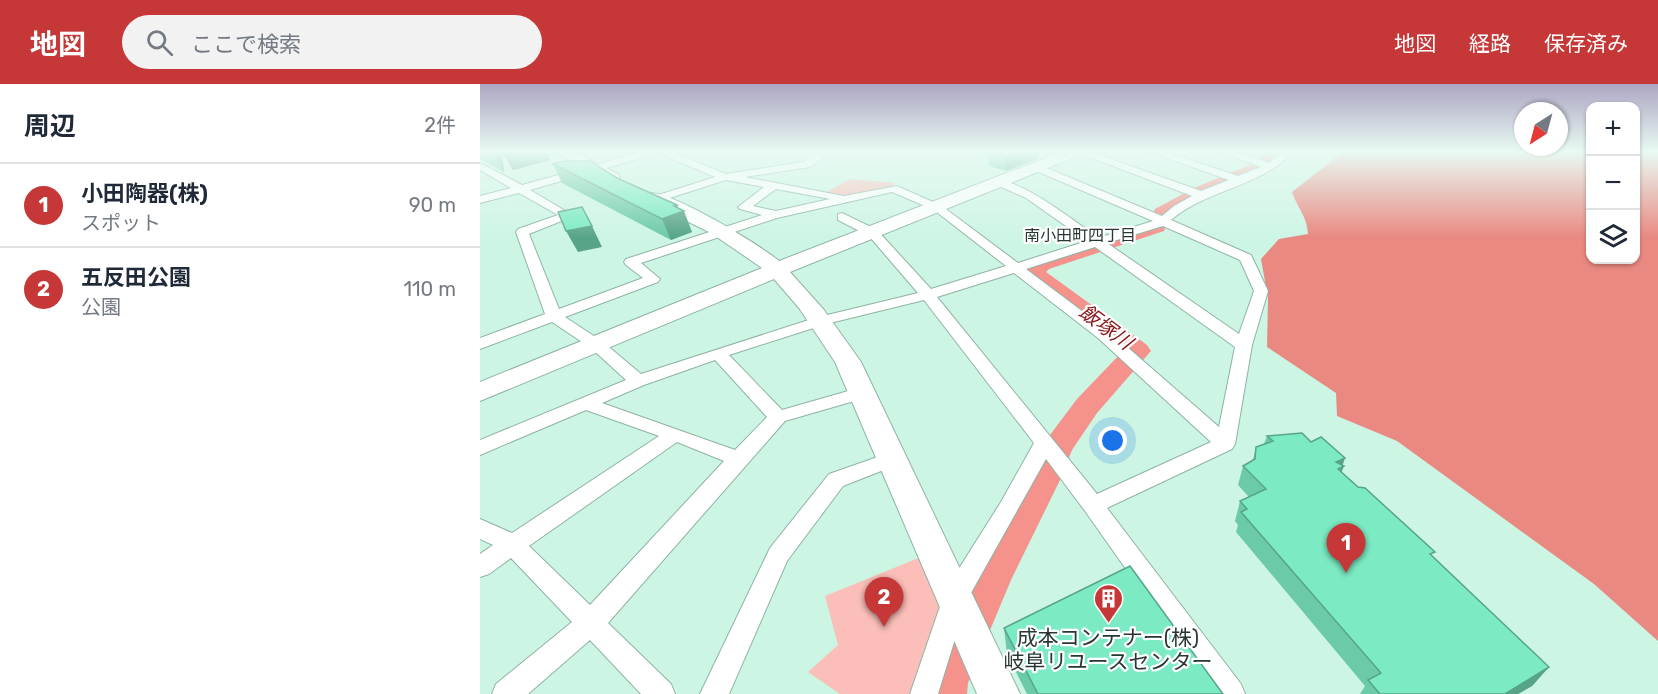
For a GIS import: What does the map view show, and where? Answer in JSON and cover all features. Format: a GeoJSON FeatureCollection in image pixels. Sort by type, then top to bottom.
{"type":"FeatureCollection","features":[{"type":"Feature","properties":{"kind":"street"},"geometry":{"type":"LineString","coordinates":[[506,180],[568,216],[522,231],[554,317],[597,345],[638,381]]}},
{"type":"Feature","properties":{"kind":"street"},"geometry":{"type":"LineString","coordinates":[[480,200],[553,180]]}},
{"type":"Feature","properties":{"kind":"street"},"geometry":{"type":"LineString","coordinates":[[619,180],[721,231],[776,270],[821,321],[848,362],[999,694]]}},
{"type":"Feature","properties":{"kind":"street"},"geometry":{"type":"LineString","coordinates":[[656,198],[714,180]]}},
{"type":"Feature","properties":{"kind":"street"},"geometry":{"type":"LineString","coordinates":[[743,180],[846,199]]}},
{"type":"Feature","properties":{"kind":"street"},"geometry":{"type":"LineString","coordinates":[[480,392],[776,270],[1007,180]]}},
{"type":"Feature","properties":{"kind":"street"},"geometry":{"type":"LineString","coordinates":[[1070,180],[1246,258],[1261,291],[1244,345],[1225,444]]}},
{"type":"Feature","properties":{"kind":"street"},"geometry":{"type":"LineString","coordinates":[[1160,180],[1201,195]]}},
{"type":"Feature","properties":{"kind":"street"},"geometry":{"type":"LineString","coordinates":[[480,448],[638,381],[718,353],[821,321],[928,295],[1162,222],[1178,208],[1201,195],[1238,180]]}},
{"type":"Feature","properties":{"kind":"street"},"geometry":{"type":"LineString","coordinates":[[1001,183],[1030,196],[1100,242],[1244,345]]}},
{"type":"Feature","properties":{"kind":"street"},"geometry":{"type":"LineString","coordinates":[[773,186],[744,207],[774,215]]}},
{"type":"Feature","properties":{"kind":"street"},"geometry":{"type":"LineString","coordinates":[[480,344],[653,279],[631,262],[774,215],[892,188],[938,208],[1104,335],[1225,444]]}},
{"type":"Feature","properties":{"kind":"street"},"geometry":{"type":"LineString","coordinates":[[842,218],[873,233],[928,295],[1045,441],[1231,694]]}},
{"type":"Feature","properties":{"kind":"street"},"geometry":{"type":"LineString","coordinates":[[718,353],[778,417]]}},
{"type":"Feature","properties":{"kind":"street"},"geometry":{"type":"LineString","coordinates":[[506,694],[592,622],[778,417],[862,393]]}},
{"type":"Feature","properties":{"kind":"street"},"geometry":{"type":"LineString","coordinates":[[586,404],[675,434],[738,459]]}},
{"type":"Feature","properties":{"kind":"street"},"geometry":{"type":"LineString","coordinates":[[480,567],[675,434]]}},
{"type":"Feature","properties":{"kind":"street"},"geometry":{"type":"LineString","coordinates":[[924,694],[955,597],[1009,508],[1045,441]]}},
{"type":"Feature","properties":{"kind":"street"},"geometry":{"type":"LineString","coordinates":[[1093,505],[1225,444]]}},
{"type":"Feature","properties":{"kind":"street"},"geometry":{"type":"LineString","coordinates":[[714,694],[778,555],[837,480],[892,459]]}},
{"type":"Feature","properties":{"kind":"street"},"geometry":{"type":"LineString","coordinates":[[480,528],[512,544],[662,694]]}},
{"type":"Feature","properties":{"kind":"shaded area"},"geometry":{"type":"Polygon","coordinates":[[[847,180],[895,183],[893,186],[848,197],[825,193],[847,180]]]}},
{"type":"Feature","properties":{"kind":"shaded area"},"geometry":{"type":"Polygon","coordinates":[[[1307,180],[1586,180],[1586,264],[1640,264],[1640,180],[1658,180],[1658,641],[1594,584],[1397,441],[1337,416],[1336,393],[1267,347],[1268,298],[1261,259],[1279,239],[1308,234],[1304,217],[1292,192],[1307,180]]]}},
{"type":"Feature","properties":{"kind":"shaded area"},"geometry":{"type":"Polygon","coordinates":[[[921,557],[942,609],[911,694],[840,694],[808,672],[838,645],[825,596],[921,557]]]}},
{"type":"Feature","properties":{"kind":"building"},"geometry":{"type":"Polygon","coordinates":[[[586,180],[622,180],[677,205],[674,206],[684,211],[662,219],[586,180]]]}},
{"type":"Feature","properties":{"kind":"building"},"geometry":{"type":"Polygon","coordinates":[[[582,207],[592,226],[566,231],[558,212],[582,207]]]}},
{"type":"Feature","properties":{"kind":"building"},"geometry":{"type":"Polygon","coordinates":[[[1302,433],[1311,442],[1321,437],[1345,458],[1336,462],[1344,466],[1338,469],[1358,487],[1365,488],[1435,552],[1430,554],[1549,667],[1505,694],[1380,694],[1368,680],[1381,673],[1241,512],[1247,509],[1240,501],[1266,489],[1243,466],[1255,459],[1256,447],[1273,441],[1267,436],[1302,433]]]}},
{"type":"Feature","properties":{"kind":"building","name":"成本コンテナー(株) 岐阜リユースセンター"},"geometry":{"type":"Polygon","coordinates":[[[1130,566],[1223,694],[1038,694],[1004,628],[1130,566]]]}},
{"type":"Feature","properties":{"kind":"waterway","name":"飯塚川"},"geometry":{"type":"LineString","coordinates":[[944,694],[946,683],[992,580],[1043,480],[1057,447],[1087,406],[1138,351],[1034,274],[1041,264],[1157,227],[1162,213],[1227,180]]}},
{"type":"Feature","properties":{"kind":"place","name":"小田陶器(株)"},"geometry":{"type":"Point","coordinates":[1346,573]}},
{"type":"Feature","properties":{"kind":"place","name":"成本コンテナー(株) 岐阜リユースセンター"},"geometry":{"type":"Point","coordinates":[1108,624]}},
{"type":"Feature","properties":{"kind":"place","name":"五反田公園"},"geometry":{"type":"Point","coordinates":[884,627]}},
{"type":"Feature","properties":{"kind":"district","name":"南小田町四丁目"},"geometry":{"type":"Point","coordinates":[1080,235]}}]}
